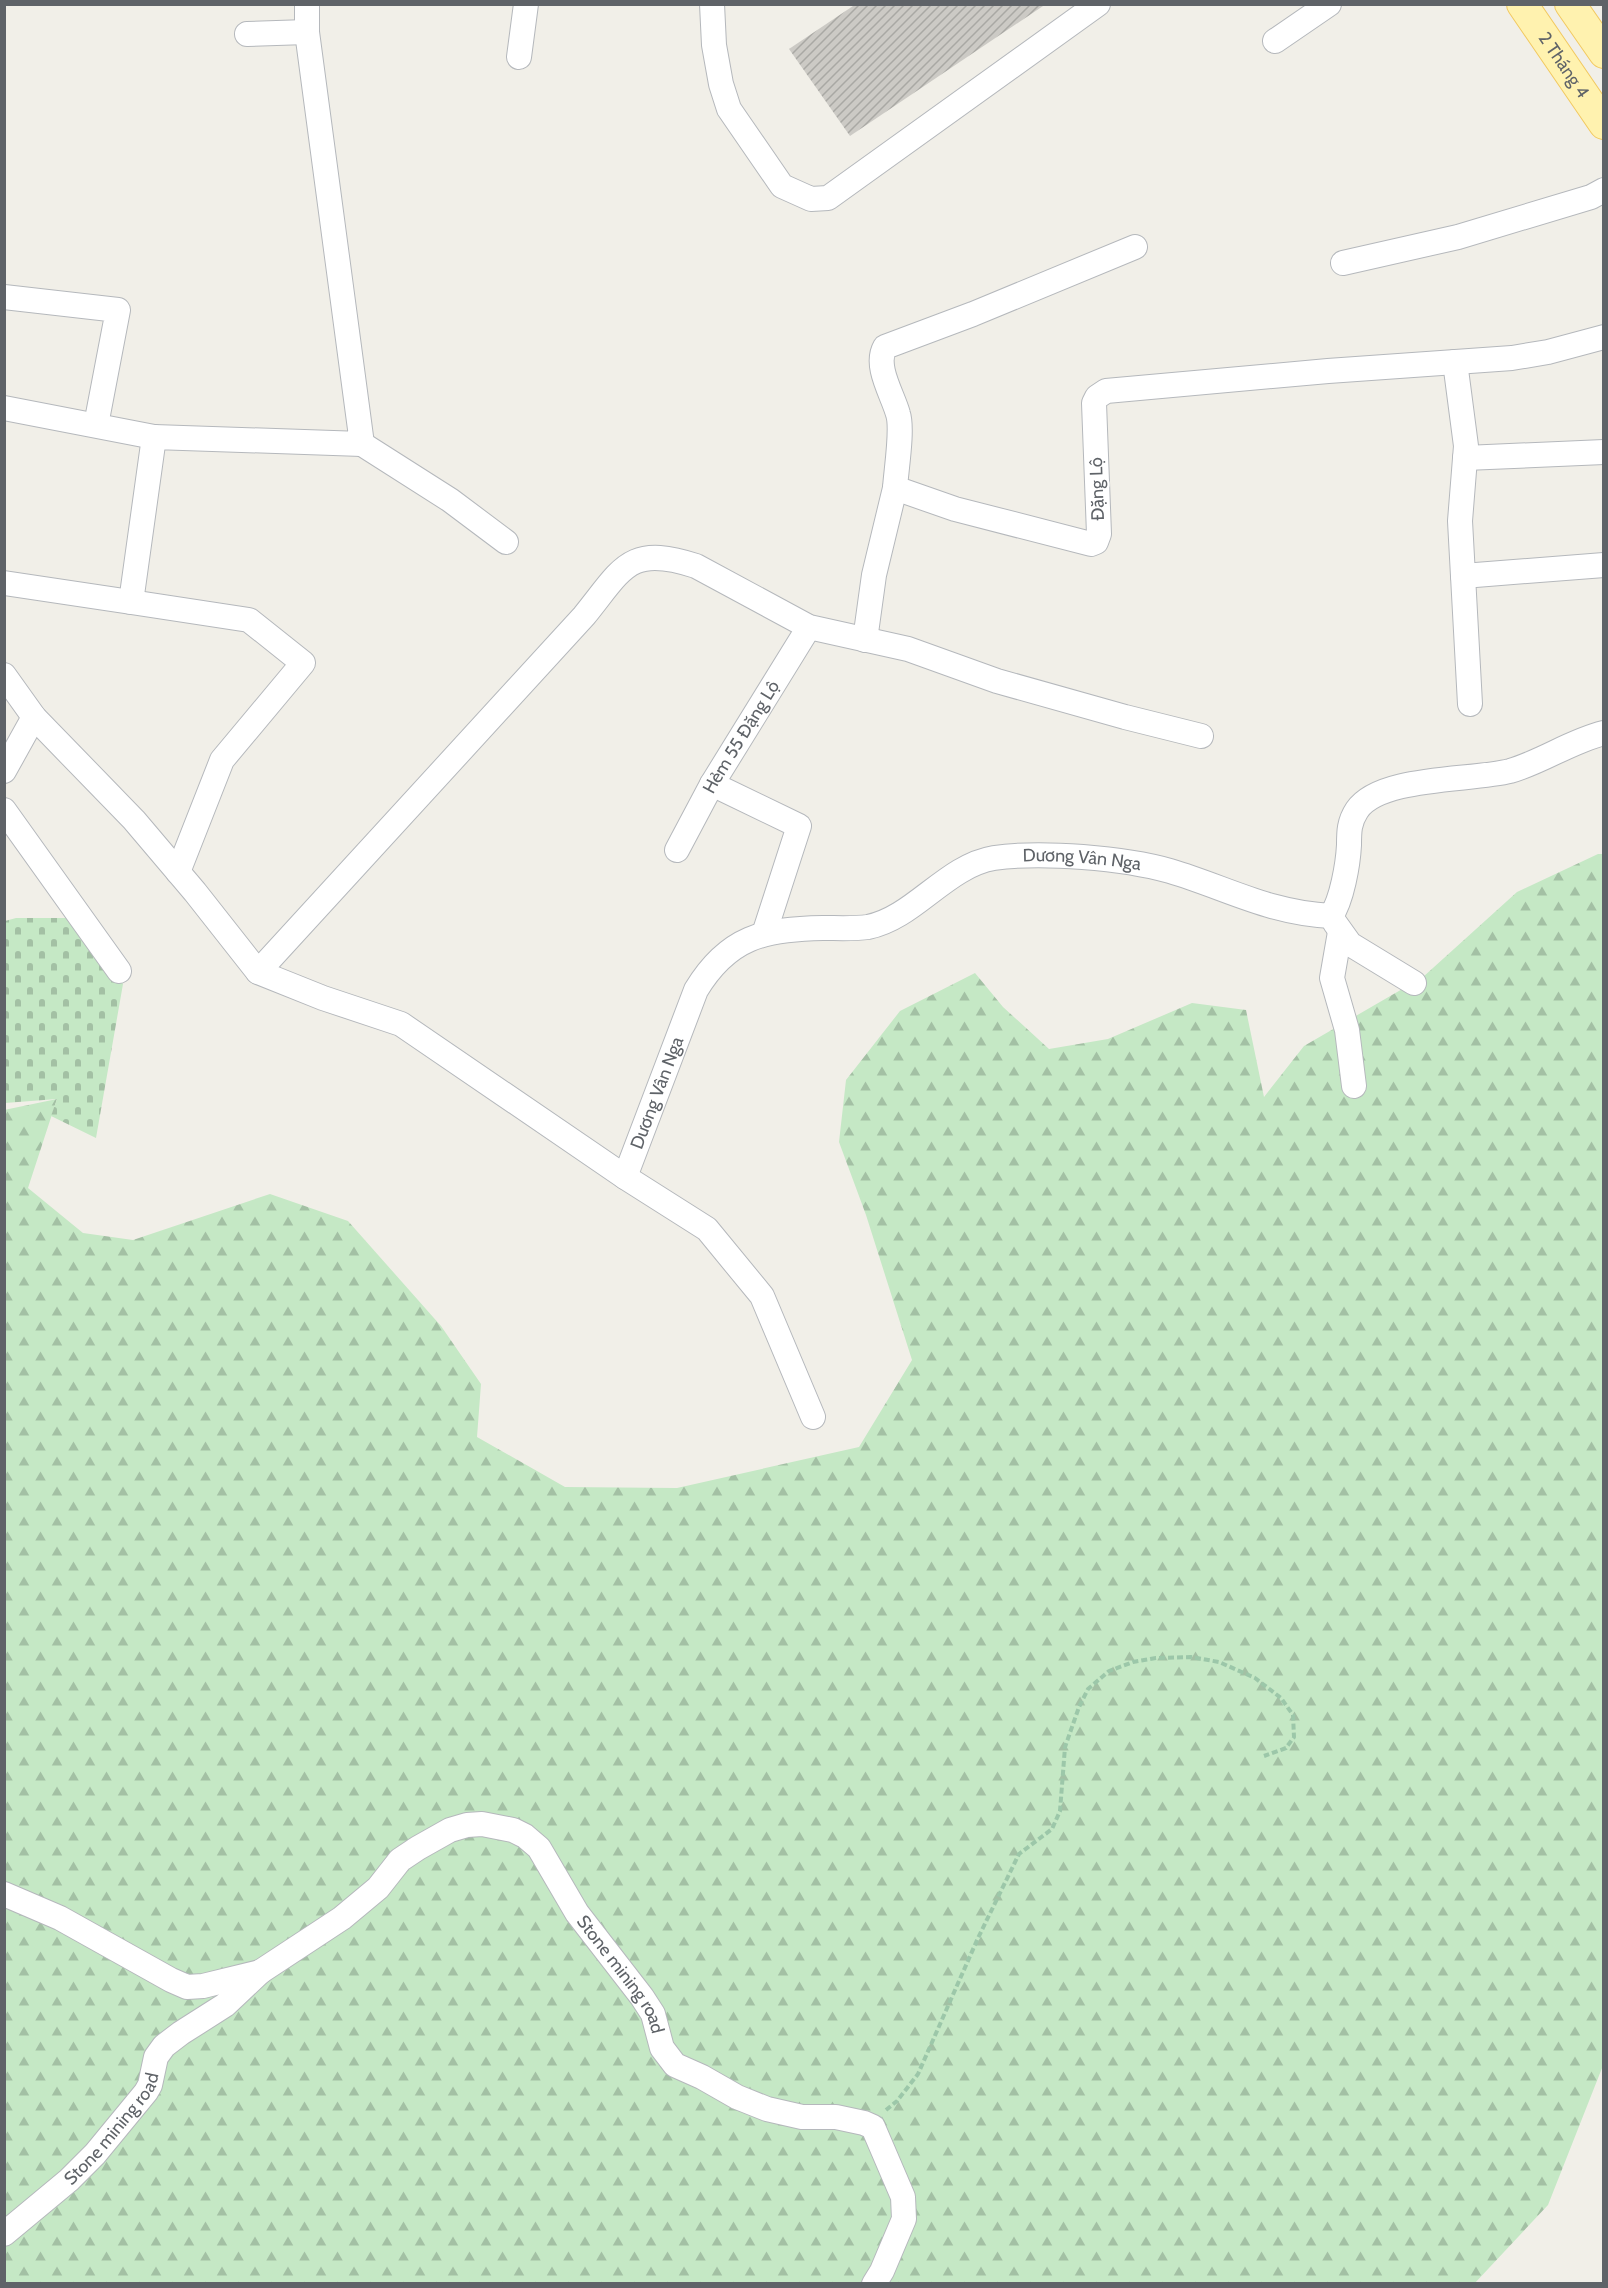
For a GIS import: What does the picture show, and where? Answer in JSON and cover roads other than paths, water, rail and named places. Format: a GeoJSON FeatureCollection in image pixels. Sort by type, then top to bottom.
{"type":"FeatureCollection","features":[{"type":"Feature","properties":{"kind":"main road","name":"2 Tháng 4"},"geometry":{"type":"LineString","coordinates":[[1522,4],[1604,124]]}},
{"type":"Feature","properties":{"kind":"main road"},"geometry":{"type":"LineString","coordinates":[[1570,4],[1604,53]]}},
{"type":"Feature","properties":{"kind":"street"},"geometry":{"type":"LineString","coordinates":[[307,4],[308,32],[362,444]]}},
{"type":"Feature","properties":{"kind":"street"},"geometry":{"type":"LineString","coordinates":[[519,57],[526,4]]}},
{"type":"Feature","properties":{"kind":"street"},"geometry":{"type":"LineString","coordinates":[[712,4],[714,45],[721,84],[729,109],[782,186],[811,200],[828,198],[1098,4]]}},
{"type":"Feature","properties":{"kind":"street"},"geometry":{"type":"LineString","coordinates":[[1275,41],[1329,4]]}},
{"type":"Feature","properties":{"kind":"street"},"geometry":{"type":"LineString","coordinates":[[247,34],[308,32]]}},
{"type":"Feature","properties":{"kind":"street"},"geometry":{"type":"LineString","coordinates":[[1343,262],[1458,237],[1591,197],[1604,190]]}},
{"type":"Feature","properties":{"kind":"street"},"geometry":{"type":"LineString","coordinates":[[865,640],[874,575],[895,488],[899,417],[883,368],[881,354],[885,347],[994,306],[1135,248]]}},
{"type":"Feature","properties":{"kind":"street"},"geometry":{"type":"LineString","coordinates":[[4,297],[118,310],[96,425]]}},
{"type":"Feature","properties":{"kind":"street","name":"Đặng Lộ"},"geometry":{"type":"LineString","coordinates":[[895,488],[955,509],[1091,544],[1096,542],[1099,534],[1094,403],[1097,397],[1106,391],[1512,358],[1548,352],[1604,337]]}},
{"type":"Feature","properties":{"kind":"street"},"geometry":{"type":"LineString","coordinates":[[1455,362],[1466,446],[1460,521],[1470,704]]}},
{"type":"Feature","properties":{"kind":"street"},"geometry":{"type":"LineString","coordinates":[[4,408],[154,437],[362,444],[450,500],[506,542]]}},
{"type":"Feature","properties":{"kind":"street"},"geometry":{"type":"LineString","coordinates":[[131,602],[154,437]]}},
{"type":"Feature","properties":{"kind":"street"},"geometry":{"type":"LineString","coordinates":[[1465,458],[1604,452]]}},
{"type":"Feature","properties":{"kind":"street"},"geometry":{"type":"LineString","coordinates":[[258,972],[584,616],[625,566],[647,557],[680,561],[696,566],[809,627],[908,649],[997,681],[1202,736]]}},
{"type":"Feature","properties":{"kind":"street"},"geometry":{"type":"LineString","coordinates":[[1463,576],[1604,565]]}},
{"type":"Feature","properties":{"kind":"street"},"geometry":{"type":"LineString","coordinates":[[4,583],[249,620],[303,663],[222,760],[178,872]]}},
{"type":"Feature","properties":{"kind":"street","name":"Hẻm 55 Đặng Lộ"},"geometry":{"type":"LineString","coordinates":[[677,850],[712,784],[809,627]]}},
{"type":"Feature","properties":{"kind":"street"},"geometry":{"type":"LineString","coordinates":[[4,675],[34,717],[134,820],[258,972],[323,998],[401,1024],[625,1177],[707,1228],[762,1296],[813,1417]]}},
{"type":"Feature","properties":{"kind":"street"},"geometry":{"type":"LineString","coordinates":[[4,771],[34,717]]}},
{"type":"Feature","properties":{"kind":"street"},"geometry":{"type":"LineString","coordinates":[[1354,1086],[1347,1030],[1332,978],[1336,908],[1341,894],[1350,824],[1357,809],[1369,798],[1380,793],[1410,784],[1507,771],[1604,733]]}},
{"type":"Feature","properties":{"kind":"street"},"geometry":{"type":"LineString","coordinates":[[712,784],[799,826],[764,934]]}},
{"type":"Feature","properties":{"kind":"street"},"geometry":{"type":"LineString","coordinates":[[4,810],[119,971]]}},
{"type":"Feature","properties":{"kind":"street","name":"Dương Vân Nga"},"geometry":{"type":"LineString","coordinates":[[625,1177],[696,990],[707,971],[735,946],[764,934],[805,928],[869,927],[892,917],[970,864],[992,859],[1030,856],[1069,857],[1150,866],[1187,877],[1253,902],[1336,924]]}},
{"type":"Feature","properties":{"kind":"street"},"geometry":{"type":"LineString","coordinates":[[1336,924],[1350,944],[1414,982]]}},
{"type":"Feature","properties":{"kind":"street","name":"Stone mining road"},"geometry":{"type":"LineString","coordinates":[[4,2234],[60,2188],[95,2154],[146,2092],[150,2085],[156,2057],[164,2046],[225,2005],[260,1972],[342,1918],[378,1888],[400,1860],[432,1839],[467,1825],[497,1826],[525,1836],[539,1848],[578,1913],[653,2014],[662,2048],[675,2065],[737,2097],[767,2109],[802,2117],[836,2117],[873,2127],[903,2197],[904,2219],[882,2271],[874,2283]]}},
{"type":"Feature","properties":{"kind":"street","name":"Stone mining road"},"geometry":{"type":"LineString","coordinates":[[4,1894],[60,1918],[171,1980],[188,1987],[203,1986],[260,1972]]}}]}
